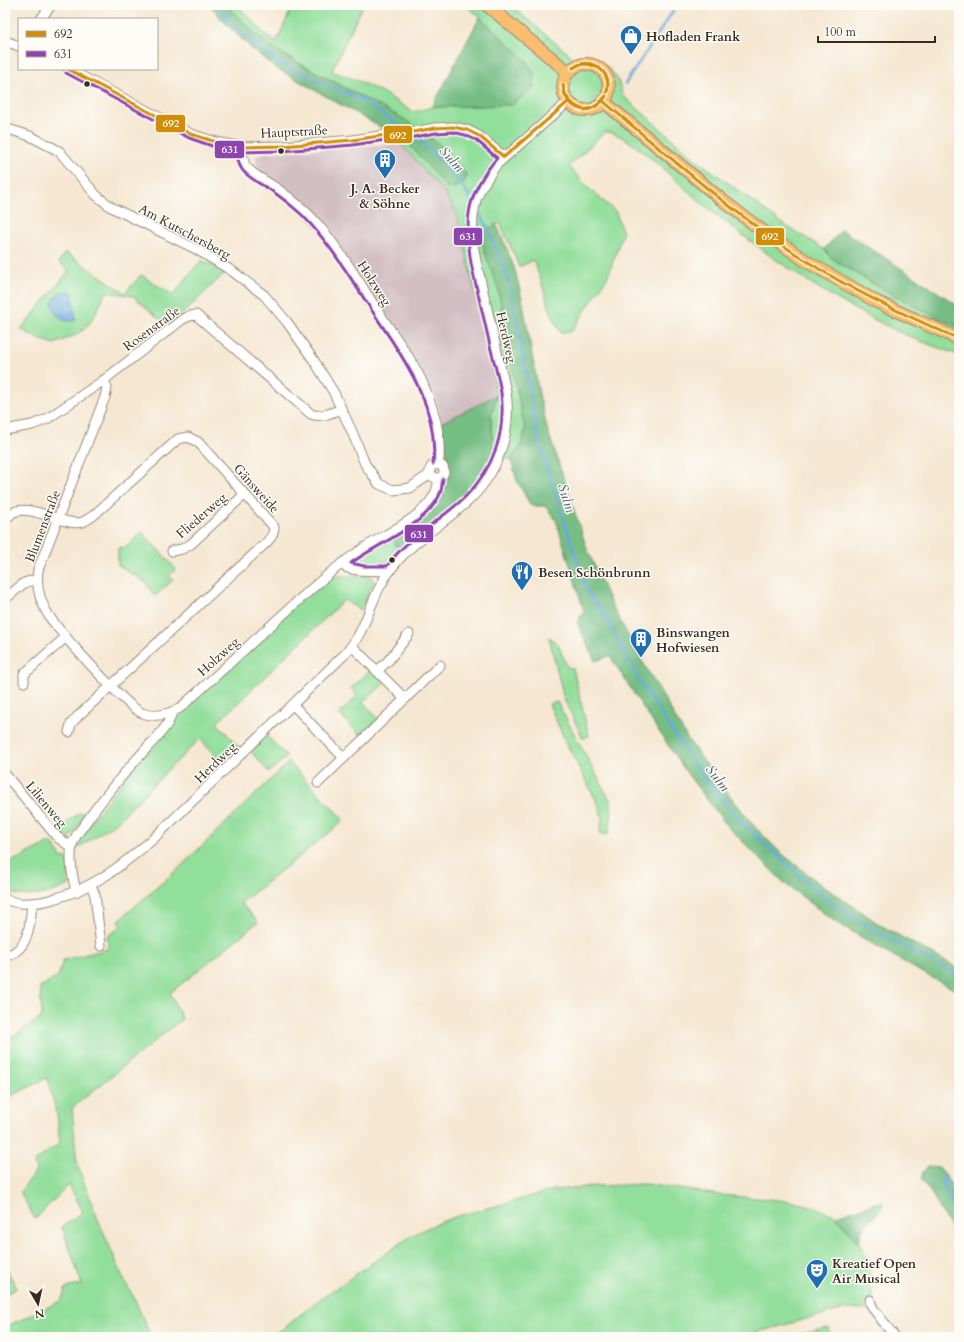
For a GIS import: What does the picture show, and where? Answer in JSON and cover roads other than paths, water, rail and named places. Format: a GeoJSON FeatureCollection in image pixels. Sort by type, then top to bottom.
{"type":"FeatureCollection","features":[{"type":"Feature","properties":{"kind":"main road"},"geometry":{"type":"LineString","coordinates":[[487,5],[568,72]]}},
{"type":"Feature","properties":{"kind":"main road"},"geometry":{"type":"LineString","coordinates":[[581,64],[595,66],[602,70],[609,83],[607,95],[603,101],[599,105],[587,110],[580,109],[568,102],[563,90],[564,77],[574,67],[581,64]]}},
{"type":"Feature","properties":{"kind":"main road"},"geometry":{"type":"LineString","coordinates":[[603,101],[722,200],[764,232],[806,261],[877,302],[959,339]]}},
{"type":"Feature","properties":{"kind":"street"},"geometry":{"type":"LineString","coordinates":[[42,18],[51,5]]}},
{"type":"Feature","properties":{"kind":"street"},"geometry":{"type":"LineString","coordinates":[[5,41],[18,46]]}},
{"type":"Feature","properties":{"kind":"street","name":"Hauptstraße"},"geometry":{"type":"LineString","coordinates":[[70,70],[191,134],[216,142],[243,147],[318,143],[397,135],[435,128],[453,127],[467,130],[479,136],[504,157]]}},
{"type":"Feature","properties":{"kind":"street","name":"Herdweg"},"geometry":{"type":"LineString","coordinates":[[5,899],[20,903],[32,903],[76,892],[91,885],[130,859],[152,840],[323,677],[345,654],[352,646],[363,627],[373,600],[390,571],[403,554],[478,492],[496,464],[501,453],[506,432],[508,407],[506,391],[472,239],[473,216],[476,200],[487,176],[504,157],[568,102]]}},
{"type":"Feature","properties":{"kind":"street","name":"Am Kutschersberg"},"geometry":{"type":"LineString","coordinates":[[5,128],[30,136],[59,151],[96,194],[111,207],[196,249],[232,271],[264,295],[287,322],[315,362],[341,409],[365,464],[379,484],[393,490],[410,488],[434,476]]}},
{"type":"Feature","properties":{"kind":"street","name":"Holzweg"},"geometry":{"type":"LineString","coordinates":[[71,847],[74,839],[91,815],[135,761],[164,729],[171,718],[172,712],[180,708],[312,588],[341,564],[365,547],[402,526],[422,510],[434,494],[438,484],[434,476],[441,476],[443,471],[438,465],[440,448],[434,413],[415,367],[328,237],[305,211],[278,189],[249,170],[245,164],[243,147]]}},
{"type":"Feature","properties":{"kind":"street","name":"Rosenstraße"},"geometry":{"type":"LineString","coordinates":[[5,430],[32,425],[47,419],[104,380],[183,319],[193,315],[196,315],[311,414],[321,416],[341,409]]}},
{"type":"Feature","properties":{"kind":"street","name":"Blumenstraße"},"geometry":{"type":"LineString","coordinates":[[104,380],[107,388],[106,397],[38,570],[37,579],[40,598],[46,612],[66,637],[133,708],[142,713],[160,715],[172,712]]}},
{"type":"Feature","properties":{"kind":"street","name":"Gänsweide"},"geometry":{"type":"LineString","coordinates":[[5,520],[13,513],[18,511],[28,511],[58,519],[83,522],[90,518],[178,440],[188,437],[198,442],[274,527],[272,536],[110,685]]}},
{"type":"Feature","properties":{"kind":"street","name":"Fliederweg"},"geometry":{"type":"LineString","coordinates":[[172,551],[182,549],[191,544],[245,494]]}},
{"type":"Feature","properties":{"kind":"street"},"geometry":{"type":"LineString","coordinates":[[341,564],[344,567],[351,569],[390,571]]}},
{"type":"Feature","properties":{"kind":"street"},"geometry":{"type":"LineString","coordinates":[[5,599],[24,583],[37,579]]}},
{"type":"Feature","properties":{"kind":"street"},"geometry":{"type":"LineString","coordinates":[[377,671],[388,661],[409,634]]}},
{"type":"Feature","properties":{"kind":"street"},"geometry":{"type":"LineString","coordinates":[[24,682],[24,674],[66,637]]}},
{"type":"Feature","properties":{"kind":"street"},"geometry":{"type":"LineString","coordinates":[[352,646],[405,699]]}},
{"type":"Feature","properties":{"kind":"street"},"geometry":{"type":"LineString","coordinates":[[318,783],[440,665]]}},
{"type":"Feature","properties":{"kind":"street"},"geometry":{"type":"LineString","coordinates":[[69,732],[70,724],[110,685]]}},
{"type":"Feature","properties":{"kind":"street"},"geometry":{"type":"LineString","coordinates":[[293,705],[344,758]]}},
{"type":"Feature","properties":{"kind":"street","name":"Lilienweg"},"geometry":{"type":"LineString","coordinates":[[5,774],[57,837],[71,847]]}},
{"type":"Feature","properties":{"kind":"street"},"geometry":{"type":"LineString","coordinates":[[71,847],[73,879],[76,892]]}},
{"type":"Feature","properties":{"kind":"street"},"geometry":{"type":"LineString","coordinates":[[91,885],[95,895],[101,946]]}},
{"type":"Feature","properties":{"kind":"street"},"geometry":{"type":"LineString","coordinates":[[9,955],[21,948],[25,941],[29,929],[32,903]]}},
{"type":"Feature","properties":{"kind":"street"},"geometry":{"type":"LineString","coordinates":[[870,1300],[872,1307],[895,1337]]}},
{"type":"Feature","properties":{"kind":"water"},"geometry":{"type":"Polygon","coordinates":[[[60,292],[72,292],[76,320],[63,320],[55,312],[52,303],[60,292]]]}},
{"type":"Feature","properties":{"kind":"waterway","name":"Sulm"},"geometry":{"type":"LineString","coordinates":[[218,5],[233,26],[277,62],[367,103],[406,131]]}},
{"type":"Feature","properties":{"kind":"waterway"},"geometry":{"type":"LineString","coordinates":[[625,84],[677,5]]}},
{"type":"Feature","properties":{"kind":"waterway","name":"Sulm"},"geometry":{"type":"LineString","coordinates":[[412,135],[446,166],[473,202]]}},
{"type":"Feature","properties":{"kind":"waterway","name":"Sulm"},"geometry":{"type":"LineString","coordinates":[[477,209],[487,226],[509,281],[539,443],[586,589],[606,618],[638,679],[705,780],[743,824],[827,900],[881,934],[959,976]]}},
{"type":"Feature","properties":{"kind":"waterway"},"geometry":{"type":"LineString","coordinates":[[941,1177],[946,1192],[959,1216]]}},
{"type":"Feature","properties":{"kind":"waterway"},"geometry":{"type":"LineString","coordinates":[[941,1178],[955,1186],[959,1191]]}},
{"type":"Feature","properties":{"kind":"place","name":"Hofladen Frank"},"geometry":{"type":"Point","coordinates":[631,56]}},
{"type":"Feature","properties":{"kind":"place","name":"J. A. Becker & Söhne"},"geometry":{"type":"Point","coordinates":[385,180]}},
{"type":"Feature","properties":{"kind":"place","name":"Besen Schönbrunn"},"geometry":{"type":"Point","coordinates":[522,592]}},
{"type":"Feature","properties":{"kind":"place","name":"Binswangen Hofwiesen"},"geometry":{"type":"Point","coordinates":[641,658]}},
{"type":"Feature","properties":{"kind":"place","name":"Kreatief Open Air Musical"},"geometry":{"type":"Point","coordinates":[817,1290]}}]}
